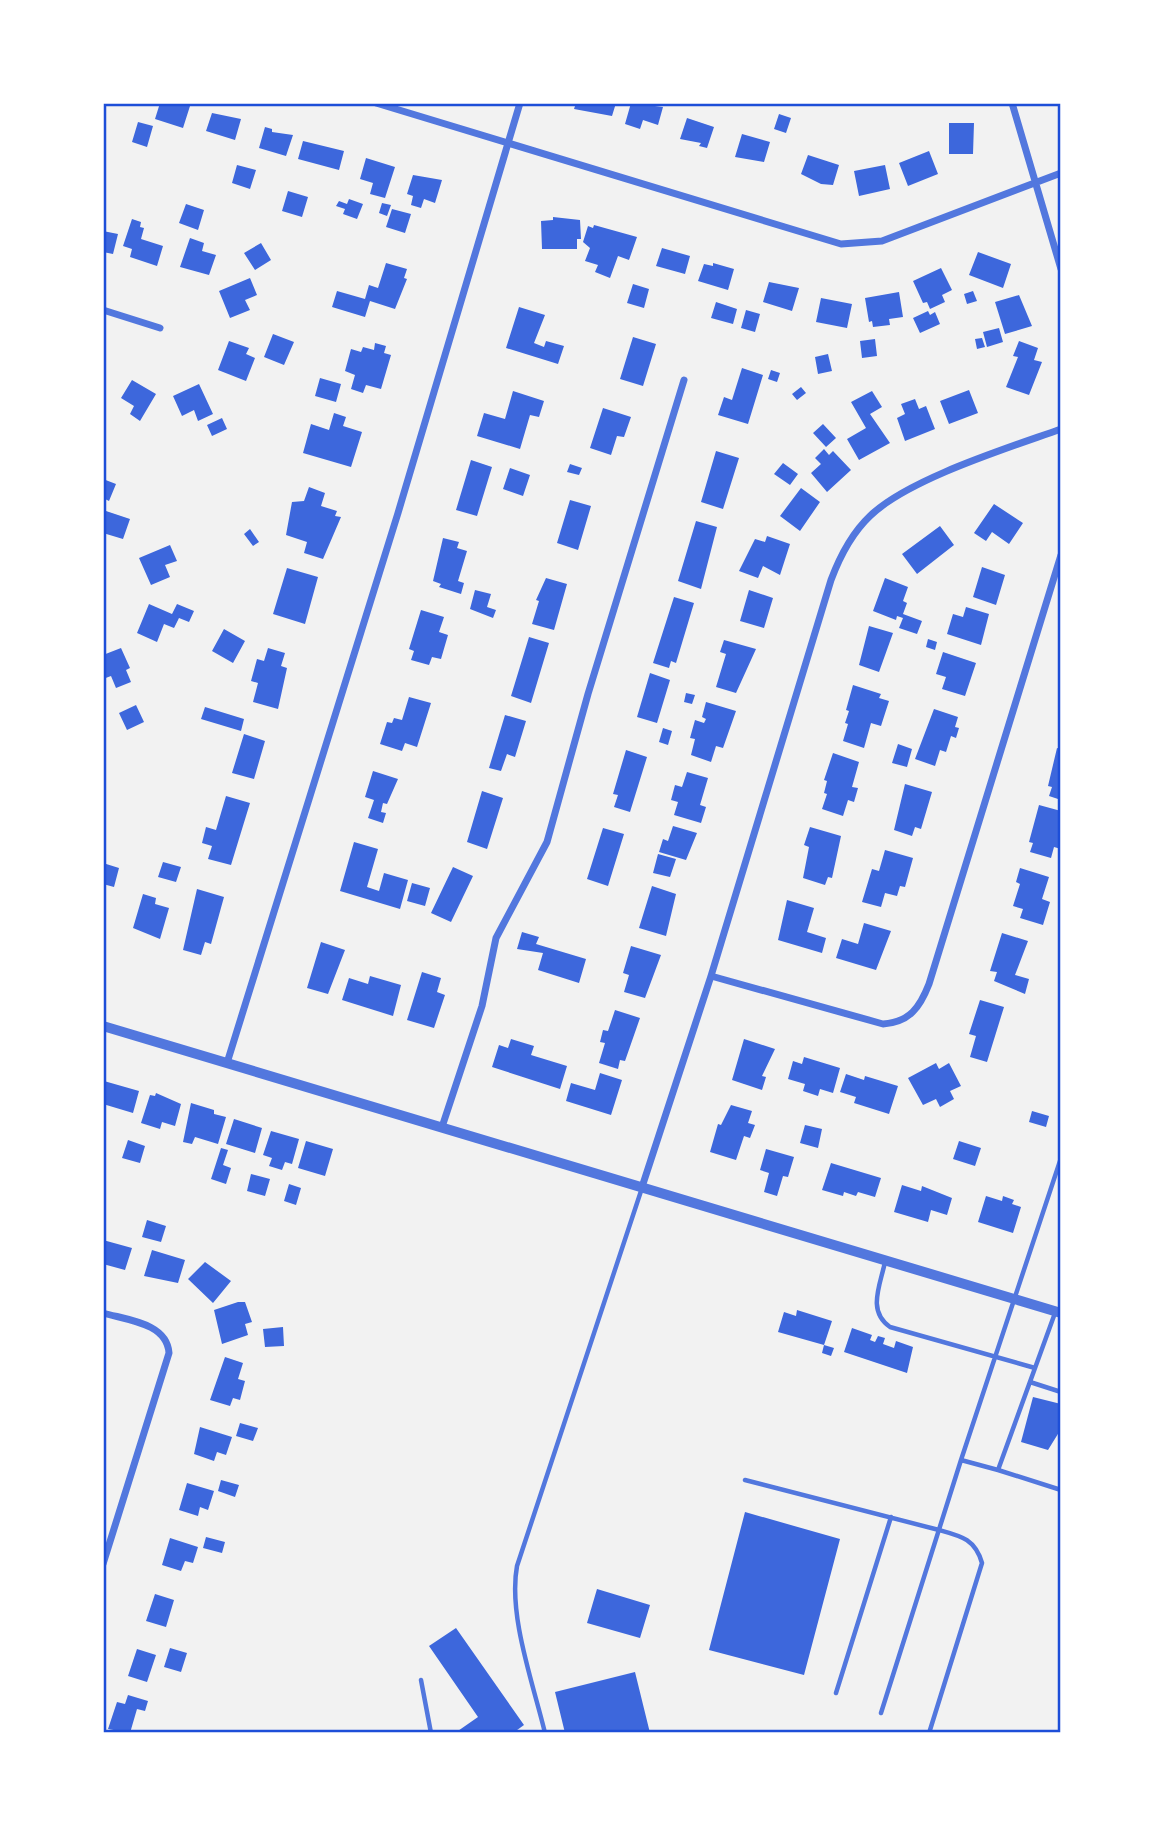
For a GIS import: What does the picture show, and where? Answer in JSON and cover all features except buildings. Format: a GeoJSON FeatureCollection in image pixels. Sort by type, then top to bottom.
{"type":"FeatureCollection","features":[{"type":"Feature","properties":{"kind":"street"},"geometry":{"type":"LineString","coordinates":[[376,103],[841,244],[882,241],[1061,173]]}},
{"type":"Feature","properties":{"kind":"street"},"geometry":{"type":"LineString","coordinates":[[227,1063],[394,526],[520,103]]}},
{"type":"Feature","properties":{"kind":"street"},"geometry":{"type":"LineString","coordinates":[[1012,103],[1061,269]]}},
{"type":"Feature","properties":{"kind":"street"},"geometry":{"type":"LineString","coordinates":[[103,310],[160,328]]}},
{"type":"Feature","properties":{"kind":"street"},"geometry":{"type":"LineString","coordinates":[[442,1127],[482,1006],[496,938],[547,842],[684,380]]}},
{"type":"Feature","properties":{"kind":"street"},"geometry":{"type":"LineString","coordinates":[[642,1187],[711,976],[831,580],[847,544],[870,516],[903,491],[1061,429]]}},
{"type":"Feature","properties":{"kind":"street"},"geometry":{"type":"LineString","coordinates":[[711,976],[883,1024],[907,1018],[915,1012],[929,984],[1061,555]]}},
{"type":"Feature","properties":{"kind":"street"},"geometry":{"type":"LineString","coordinates":[[1052,589],[1061,592]]}},
{"type":"Feature","properties":{"kind":"street"},"geometry":{"type":"LineString","coordinates":[[103,1026],[1058,1312]]}},
{"type":"Feature","properties":{"kind":"street"},"geometry":{"type":"LineString","coordinates":[[103,1313],[160,1331],[168,1344],[169,1353],[103,1564]]}},
{"type":"Feature","properties":{"kind":"lane"},"geometry":{"type":"LineString","coordinates":[[881,1713],[1061,1157]]}},
{"type":"Feature","properties":{"kind":"lane"},"geometry":{"type":"LineString","coordinates":[[545,1733],[517,1617],[514,1593],[517,1566],[642,1187]]}},
{"type":"Feature","properties":{"kind":"lane"},"geometry":{"type":"LineString","coordinates":[[886,1260],[876,1302],[880,1320],[890,1327],[1035,1368]]}},
{"type":"Feature","properties":{"kind":"lane"},"geometry":{"type":"LineString","coordinates":[[998,1470],[1058,1312]]}},
{"type":"Feature","properties":{"kind":"lane"},"geometry":{"type":"LineString","coordinates":[[1030,1382],[1061,1392]]}},
{"type":"Feature","properties":{"kind":"lane"},"geometry":{"type":"LineString","coordinates":[[961,1460],[1061,1490]]}},
{"type":"Feature","properties":{"kind":"lane"},"geometry":{"type":"LineString","coordinates":[[745,1480],[967,1538],[978,1547],[982,1563],[930,1730]]}},
{"type":"Feature","properties":{"kind":"lane"},"geometry":{"type":"LineString","coordinates":[[836,1693],[891,1517]]}},
{"type":"Feature","properties":{"kind":"lane"},"geometry":{"type":"LineString","coordinates":[[421,1680],[431,1733]]}}]}
